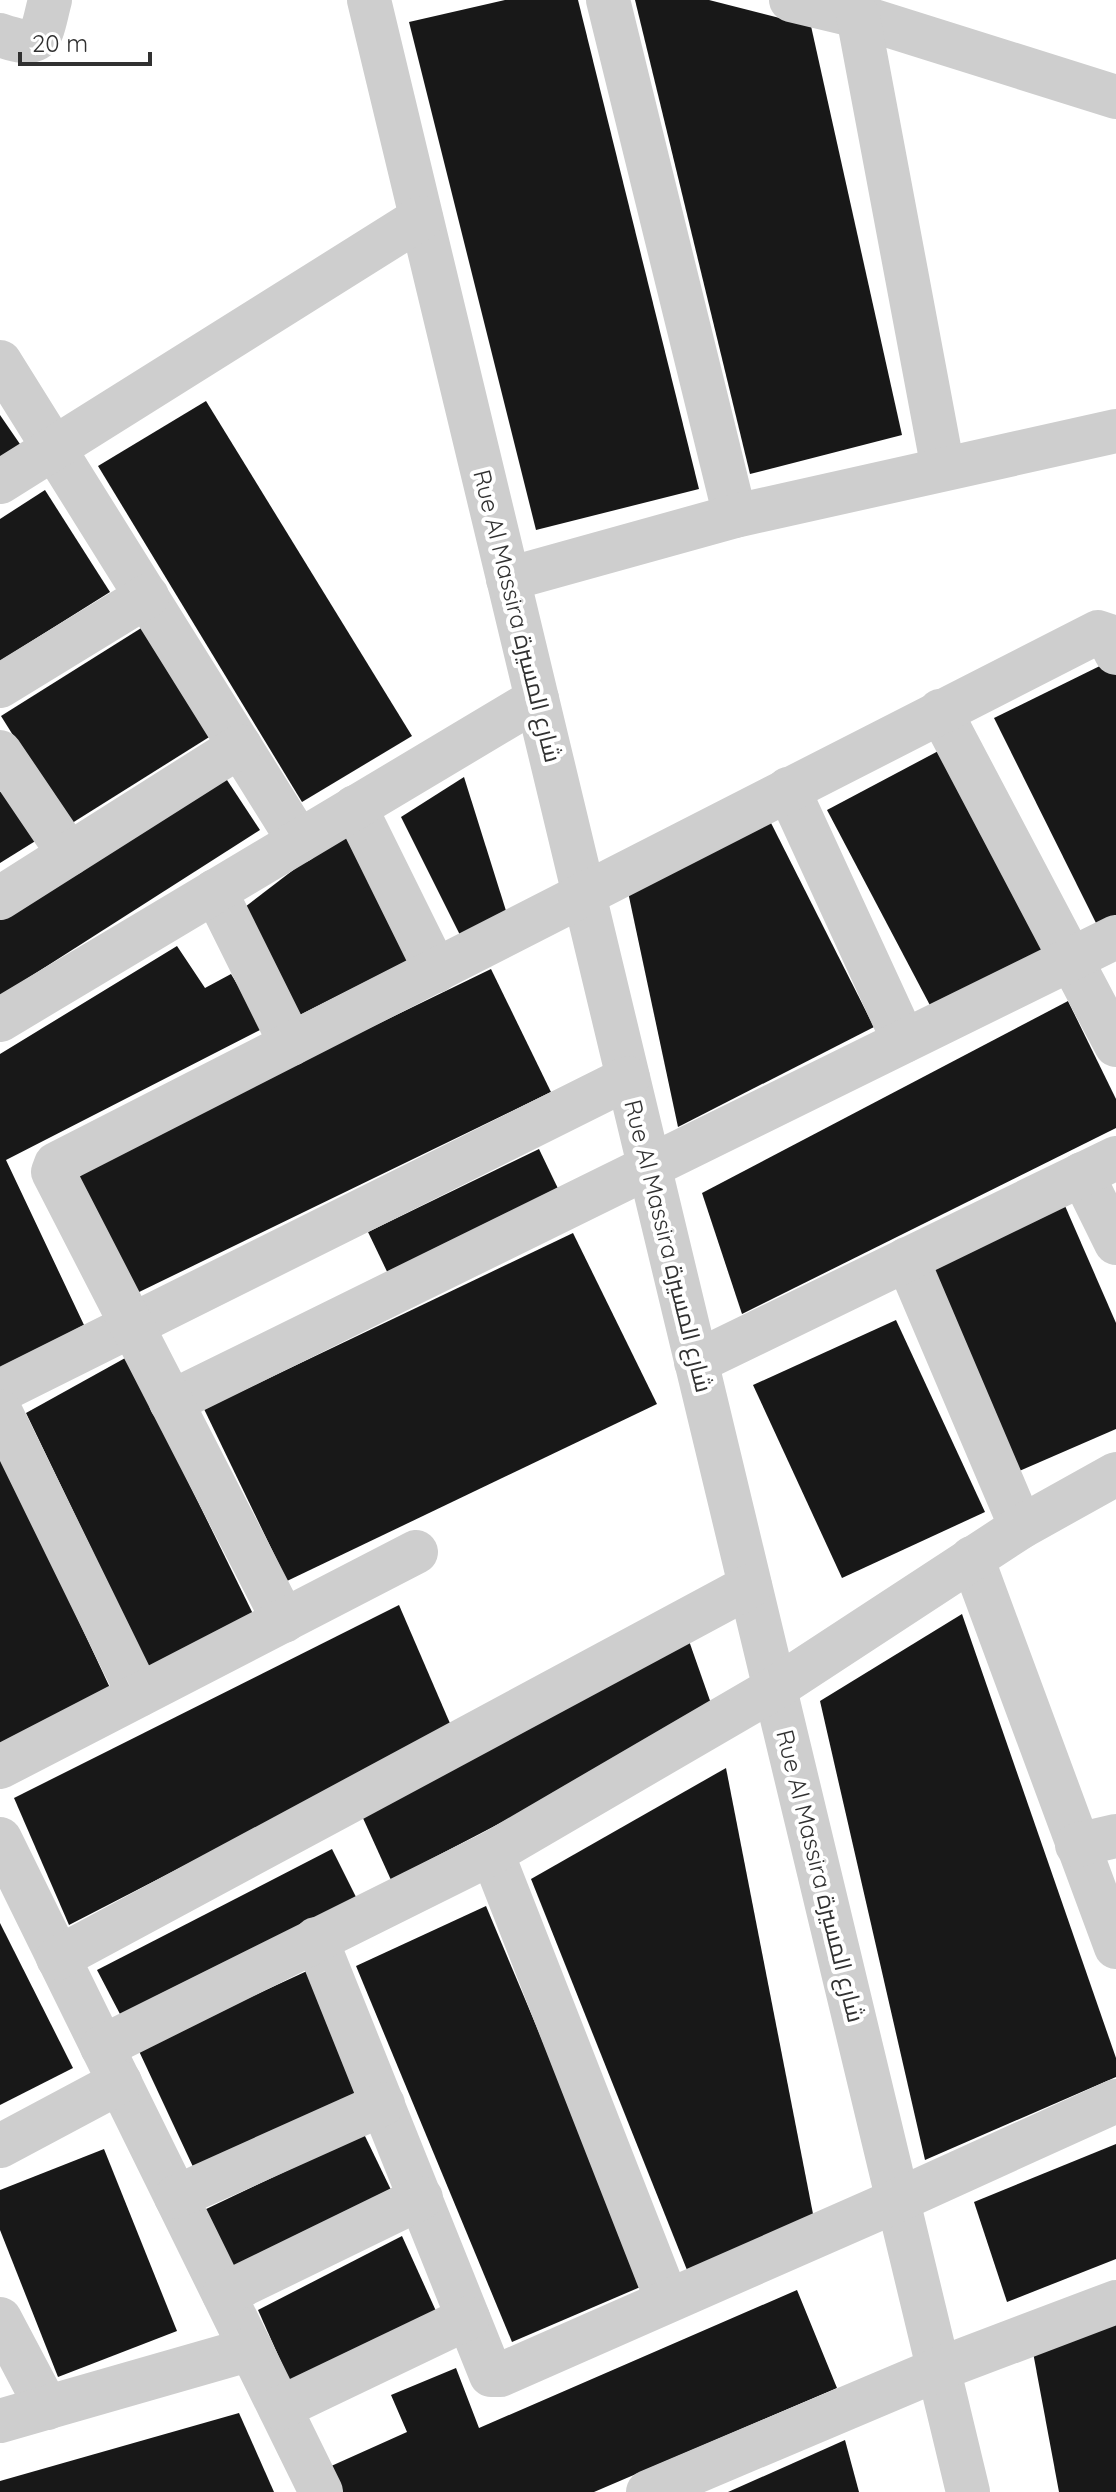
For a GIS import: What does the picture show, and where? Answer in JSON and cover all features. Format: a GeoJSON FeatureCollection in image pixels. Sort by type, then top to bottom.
{"type":"FeatureCollection","features":[{"type":"Feature","properties":{"kind":"street"},"geometry":{"type":"LineString","coordinates":[[0,35],[22,43],[33,42],[40,36],[50,0]]}},
{"type":"Feature","properties":{"kind":"street","name":"Rue Al Massira شارع المسيرة"},"geometry":{"type":"LineString","coordinates":[[369,0],[968,2492]]}},
{"type":"Feature","properties":{"kind":"street"},"geometry":{"type":"LineString","coordinates":[[608,0],[735,516]]}},
{"type":"Feature","properties":{"kind":"street"},"geometry":{"type":"LineString","coordinates":[[791,0],[858,16],[1116,97]]}},
{"type":"Feature","properties":{"kind":"street"},"geometry":{"type":"LineString","coordinates":[[858,16],[943,469]]}},
{"type":"Feature","properties":{"kind":"street"},"geometry":{"type":"LineString","coordinates":[[0,482],[421,218]]}},
{"type":"Feature","properties":{"kind":"street"},"geometry":{"type":"LineString","coordinates":[[0,362],[299,841]]}},
{"type":"Feature","properties":{"kind":"street"},"geometry":{"type":"LineString","coordinates":[[508,579],[735,516],[1116,431]]}},
{"type":"Feature","properties":{"kind":"street"},"geometry":{"type":"LineString","coordinates":[[0,686],[147,596]]}},
{"type":"Feature","properties":{"kind":"street"},"geometry":{"type":"LineString","coordinates":[[284,1621],[53,1172],[56,1164],[1098,632],[1107,635],[1116,653]]}},
{"type":"Feature","properties":{"kind":"street"},"geometry":{"type":"LineString","coordinates":[[0,1020],[537,699]]}},
{"type":"Feature","properties":{"kind":"street"},"geometry":{"type":"LineString","coordinates":[[940,711],[1116,1045]]}},
{"type":"Feature","properties":{"kind":"street"},"geometry":{"type":"LineString","coordinates":[[0,898],[240,746]]}},
{"type":"Feature","properties":{"kind":"street"},"geometry":{"type":"LineString","coordinates":[[0,752],[69,854]]}},
{"type":"Feature","properties":{"kind":"street"},"geometry":{"type":"LineString","coordinates":[[788,789],[904,1041]]}},
{"type":"Feature","properties":{"kind":"street"},"geometry":{"type":"LineString","coordinates":[[355,807],[436,971]]}},
{"type":"Feature","properties":{"kind":"street"},"geometry":{"type":"LineString","coordinates":[[215,891],[291,1044]]}},
{"type":"Feature","properties":{"kind":"street"},"geometry":{"type":"LineString","coordinates":[[171,1402],[1116,937]]}},
{"type":"Feature","properties":{"kind":"street"},"geometry":{"type":"LineString","coordinates":[[0,1391],[628,1078]]}},
{"type":"Feature","properties":{"kind":"street"},"geometry":{"type":"LineString","coordinates":[[696,1362],[1099,1166],[1116,1243]]}},
{"type":"Feature","properties":{"kind":"street"},"geometry":{"type":"LineString","coordinates":[[907,1259],[1021,1527]]}},
{"type":"Feature","properties":{"kind":"street"},"geometry":{"type":"LineString","coordinates":[[0,1411],[139,1695]]}},
{"type":"Feature","properties":{"kind":"street"},"geometry":{"type":"LineString","coordinates":[[0,2146],[111,2064],[316,1939],[492,1853],[775,1688],[1021,1527],[1116,1474]]}},
{"type":"Feature","properties":{"kind":"street"},"geometry":{"type":"LineString","coordinates":[[0,1767],[416,1552]]}},
{"type":"Feature","properties":{"kind":"street"},"geometry":{"type":"LineString","coordinates":[[972,1558],[1097,1841],[1116,1947]]}},
{"type":"Feature","properties":{"kind":"street"},"geometry":{"type":"LineString","coordinates":[[58,1958],[750,1586]]}},
{"type":"Feature","properties":{"kind":"street"},"geometry":{"type":"LineString","coordinates":[[0,1839],[321,2492]]}},
{"type":"Feature","properties":{"kind":"street"},"geometry":{"type":"LineString","coordinates":[[492,1853],[667,2300]]}},
{"type":"Feature","properties":{"kind":"street"},"geometry":{"type":"LineString","coordinates":[[316,1939],[491,2375],[495,2376],[1116,2101]]}},
{"type":"Feature","properties":{"kind":"street"},"geometry":{"type":"LineString","coordinates":[[176,2197],[383,2104]]}},
{"type":"Feature","properties":{"kind":"street"},"geometry":{"type":"LineString","coordinates":[[224,2294],[421,2198]]}},
{"type":"Feature","properties":{"kind":"street"},"geometry":{"type":"LineString","coordinates":[[648,2492],[939,2369],[1116,2302]]}},
{"type":"Feature","properties":{"kind":"street"},"geometry":{"type":"LineString","coordinates":[[280,2408],[468,2318]]}},
{"type":"Feature","properties":{"kind":"street"},"geometry":{"type":"LineString","coordinates":[[0,2319],[47,2408]]}},
{"type":"Feature","properties":{"kind":"street"},"geometry":{"type":"LineString","coordinates":[[0,2421],[251,2349]]}},
{"type":"Feature","properties":{"kind":"building"},"geometry":{"type":"Polygon","coordinates":[[[505,0],[578,0],[699,489],[536,530],[409,22],[505,0]]]}},
{"type":"Feature","properties":{"kind":"building"},"geometry":{"type":"Polygon","coordinates":[[[635,0],[709,0],[811,26],[902,435],[750,474],[635,0]]]}},
{"type":"Feature","properties":{"kind":"building"},"geometry":{"type":"Polygon","coordinates":[[[206,401],[412,736],[302,802],[98,466],[206,401]]]}},
{"type":"Feature","properties":{"kind":"building"},"geometry":{"type":"Polygon","coordinates":[[[0,415],[22,447],[0,461],[0,415]]]}},
{"type":"Feature","properties":{"kind":"building"},"geometry":{"type":"Polygon","coordinates":[[[45,490],[110,592],[0,661],[0,519],[45,490]]]}},
{"type":"Feature","properties":{"kind":"building"},"geometry":{"type":"Polygon","coordinates":[[[146,625],[214,734],[69,825],[1,716],[146,625]]]}},
{"type":"Feature","properties":{"kind":"building"},"geometry":{"type":"Polygon","coordinates":[[[1110,661],[1116,672],[1116,915],[1097,925],[994,718],[1110,661]]]}},
{"type":"Feature","properties":{"kind":"building"},"geometry":{"type":"Polygon","coordinates":[[[944,748],[1050,950],[933,1011],[827,810],[944,748]]]}},
{"type":"Feature","properties":{"kind":"building"},"geometry":{"type":"Polygon","coordinates":[[[225,777],[260,830],[0,996],[0,919],[225,777]]]}},
{"type":"Feature","properties":{"kind":"building"},"geometry":{"type":"Polygon","coordinates":[[[464,777],[507,914],[462,939],[401,817],[464,777]]]}},
{"type":"Feature","properties":{"kind":"building"},"geometry":{"type":"Polygon","coordinates":[[[5,789],[37,840],[0,863],[0,792],[5,789]]]}},
{"type":"Feature","properties":{"kind":"building"},"geometry":{"type":"Polygon","coordinates":[[[769,819],[874,1027],[678,1127],[628,892],[769,819]]]}},
{"type":"Feature","properties":{"kind":"building"},"geometry":{"type":"Polygon","coordinates":[[[356,822],[423,953],[292,1019],[245,907],[356,822]]]}},
{"type":"Feature","properties":{"kind":"building"},"geometry":{"type":"Polygon","coordinates":[[[177,946],[205,988],[231,974],[264,1028],[6,1160],[84,1325],[0,1369],[0,1054],[177,946]]]}},
{"type":"Feature","properties":{"kind":"building"},"geometry":{"type":"Polygon","coordinates":[[[491,969],[551,1092],[135,1294],[75,1171],[491,969]]]}},
{"type":"Feature","properties":{"kind":"building"},"geometry":{"type":"Polygon","coordinates":[[[1068,1001],[1116,1099],[1116,1128],[742,1314],[702,1193],[1068,1001]]]}},
{"type":"Feature","properties":{"kind":"building"},"geometry":{"type":"Polygon","coordinates":[[[539,1149],[564,1201],[393,1284],[368,1232],[539,1149]]]}},
{"type":"Feature","properties":{"kind":"building"},"geometry":{"type":"Polygon","coordinates":[[[1062,1199],[1116,1323],[1116,1429],[1017,1472],[924,1259],[1062,1199]]]}},
{"type":"Feature","properties":{"kind":"building"},"geometry":{"type":"Polygon","coordinates":[[[573,1233],[657,1404],[287,1581],[204,1409],[573,1233]]]}},
{"type":"Feature","properties":{"kind":"building"},"geometry":{"type":"Polygon","coordinates":[[[896,1320],[985,1512],[842,1578],[753,1385],[896,1320]]]}},
{"type":"Feature","properties":{"kind":"building"},"geometry":{"type":"Polygon","coordinates":[[[127,1357],[256,1620],[150,1671],[26,1413],[127,1357]]]}},
{"type":"Feature","properties":{"kind":"building"},"geometry":{"type":"Polygon","coordinates":[[[0,1452],[111,1690],[0,1751],[0,1452]]]}},
{"type":"Feature","properties":{"kind":"building"},"geometry":{"type":"Polygon","coordinates":[[[399,1605],[452,1728],[69,1925],[14,1798],[399,1605]]]}},
{"type":"Feature","properties":{"kind":"building"},"geometry":{"type":"Polygon","coordinates":[[[962,1614],[1116,2058],[1116,2077],[925,2160],[820,1701],[962,1614]]]}},
{"type":"Feature","properties":{"kind":"building"},"geometry":{"type":"Polygon","coordinates":[[[688,1638],[714,1712],[391,1880],[362,1816],[688,1638]]]}},
{"type":"Feature","properties":{"kind":"building"},"geometry":{"type":"Polygon","coordinates":[[[726,1768],[814,2219],[687,2270],[531,1879],[726,1768]]]}},
{"type":"Feature","properties":{"kind":"building"},"geometry":{"type":"Polygon","coordinates":[[[332,1849],[357,1899],[121,2016],[97,1970],[332,1849]]]}},
{"type":"Feature","properties":{"kind":"building"},"geometry":{"type":"Polygon","coordinates":[[[486,1906],[645,2285],[512,2342],[356,1966],[486,1906]]]}},
{"type":"Feature","properties":{"kind":"building"},"geometry":{"type":"Polygon","coordinates":[[[0,1923],[73,2068],[0,2105],[0,1923]]]}},
{"type":"Feature","properties":{"kind":"building"},"geometry":{"type":"Polygon","coordinates":[[[307,1971],[364,2093],[195,2171],[138,2049],[307,1971]]]}},
{"type":"Feature","properties":{"kind":"building"},"geometry":{"type":"Polygon","coordinates":[[[364,2134],[393,2194],[232,2272],[202,2211],[364,2134]]]}},
{"type":"Feature","properties":{"kind":"building"},"geometry":{"type":"Polygon","coordinates":[[[1116,2144],[1116,2259],[1007,2302],[974,2202],[1116,2144]]]}},
{"type":"Feature","properties":{"kind":"building"},"geometry":{"type":"Polygon","coordinates":[[[104,2149],[177,2331],[58,2377],[0,2230],[0,2190],[104,2149]]]}},
{"type":"Feature","properties":{"kind":"building"},"geometry":{"type":"Polygon","coordinates":[[[402,2236],[436,2311],[290,2382],[258,2310],[402,2236]]]}},
{"type":"Feature","properties":{"kind":"building"},"geometry":{"type":"Polygon","coordinates":[[[797,2290],[837,2388],[594,2492],[339,2492],[329,2467],[407,2432],[391,2395],[456,2368],[479,2428],[797,2290]]]}},
{"type":"Feature","properties":{"kind":"building"},"geometry":{"type":"Polygon","coordinates":[[[1116,2313],[1116,2492],[1059,2492],[1032,2347],[1116,2313]]]}},
{"type":"Feature","properties":{"kind":"building"},"geometry":{"type":"Polygon","coordinates":[[[239,2413],[274,2492],[0,2492],[0,2481],[239,2413]]]}},
{"type":"Feature","properties":{"kind":"building"},"geometry":{"type":"Polygon","coordinates":[[[845,2440],[859,2492],[728,2492],[845,2440]]]}}]}
